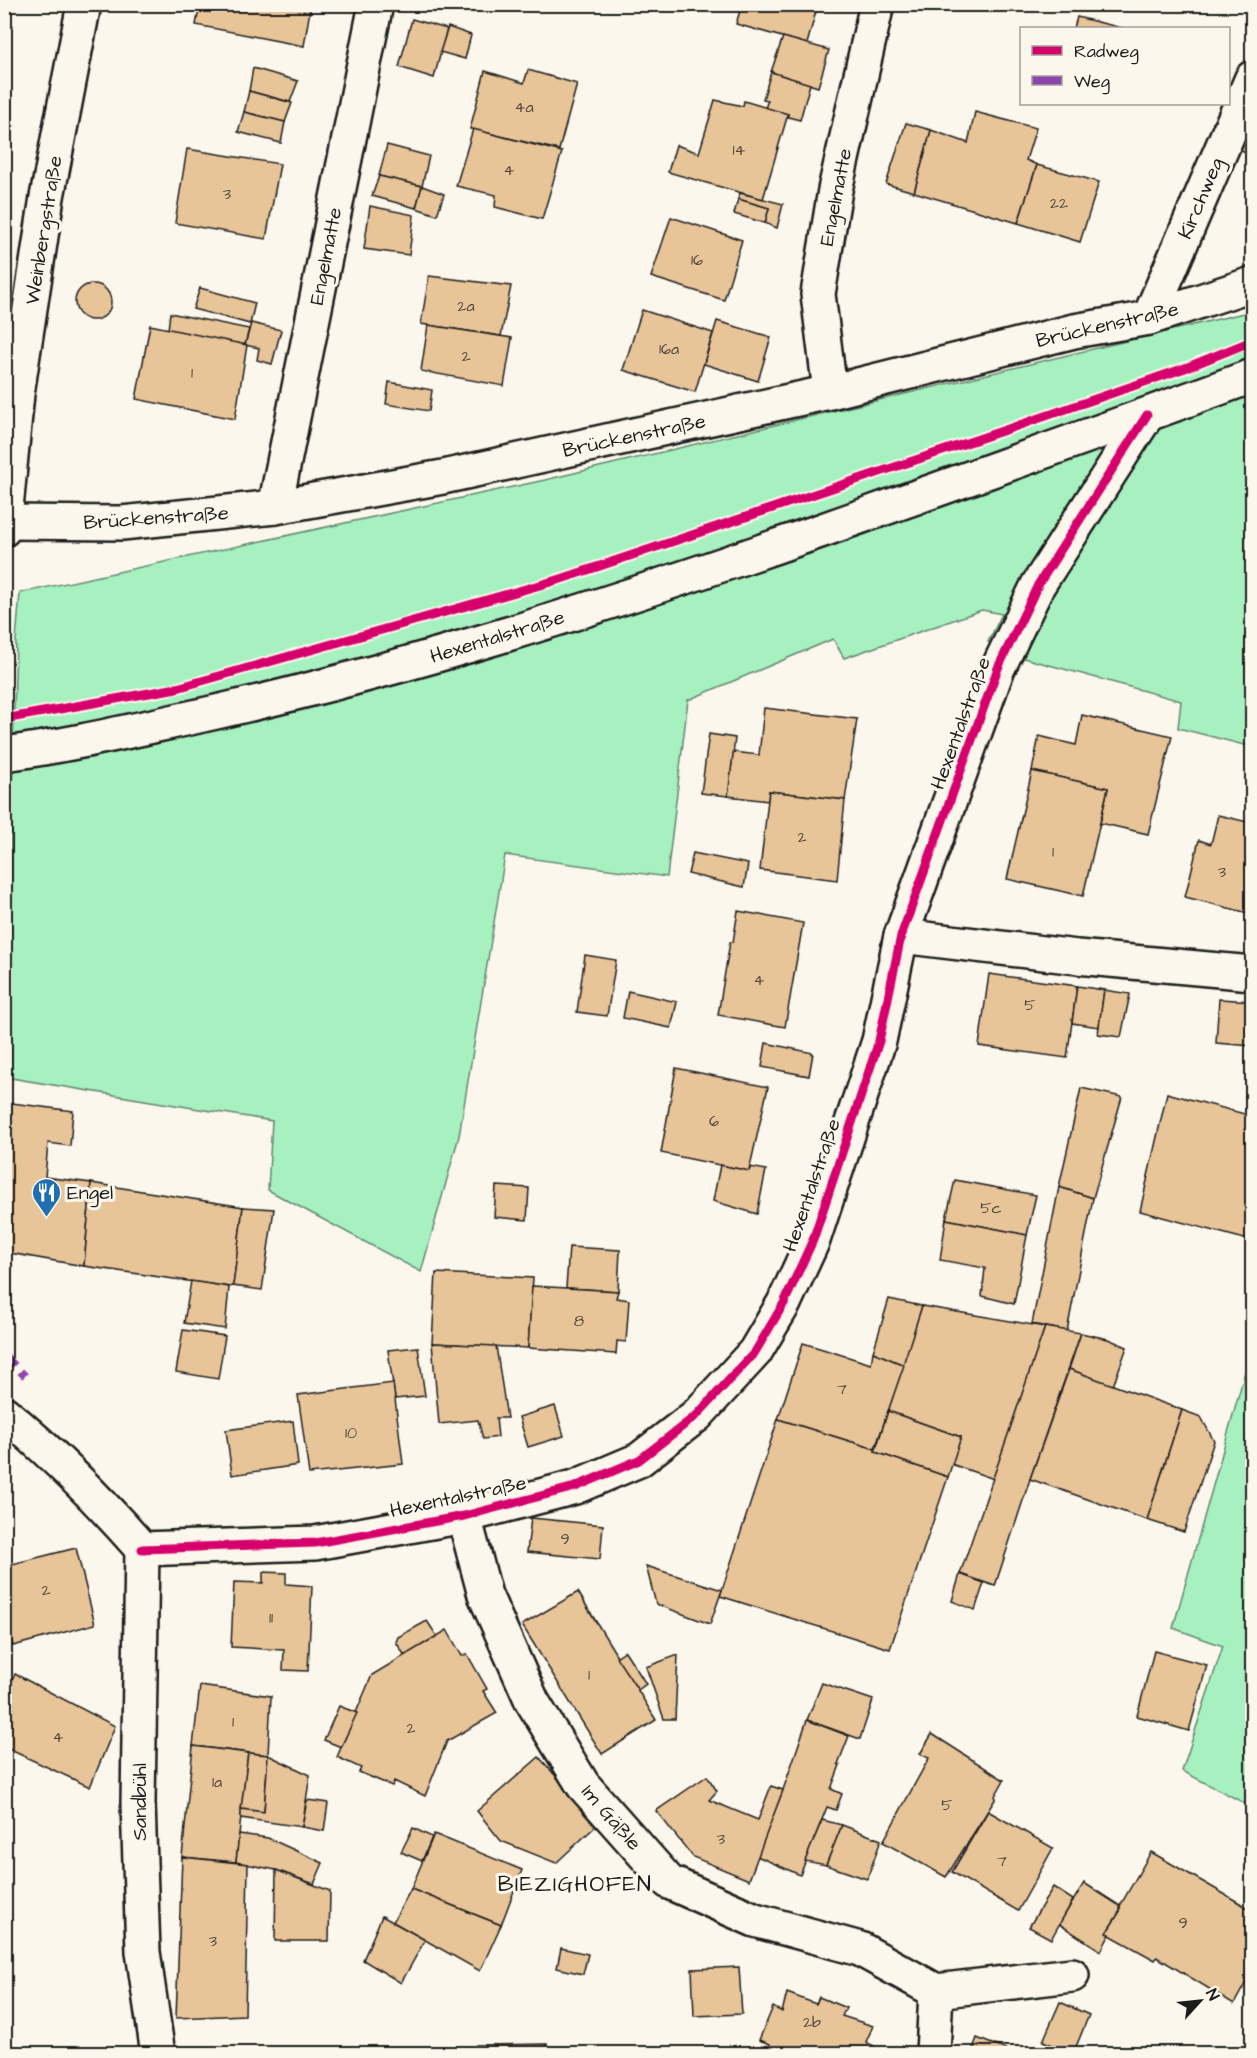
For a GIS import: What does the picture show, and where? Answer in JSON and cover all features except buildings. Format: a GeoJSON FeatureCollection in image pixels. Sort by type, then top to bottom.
{"type":"FeatureCollection","features":[{"type":"Feature","properties":{"kind":"street","name":"Weinbergstraße"},"geometry":{"type":"LineString","coordinates":[[4,529],[11,394],[46,197],[84,4]]}},
{"type":"Feature","properties":{"kind":"street","name":"Engelmatte"},"geometry":{"type":"LineString","coordinates":[[274,507],[376,4]]}},
{"type":"Feature","properties":{"kind":"street","name":"Engelmatte"},"geometry":{"type":"LineString","coordinates":[[830,392],[818,294],[834,190],[877,4]]}},
{"type":"Feature","properties":{"kind":"street","name":"Kirchweg"},"geometry":{"type":"LineString","coordinates":[[1149,318],[1252,78]]}},
{"type":"Feature","properties":{"kind":"street","name":"Brückenstraße"},"geometry":{"type":"LineString","coordinates":[[5,522],[122,523],[274,507],[443,477],[830,392],[1074,331],[1149,318],[1252,284]]}},
{"type":"Feature","properties":{"kind":"street","name":"Hexentalstraße"},"geometry":{"type":"LineString","coordinates":[[4,754],[59,747],[283,697],[470,646],[673,582],[1252,376]]}},
{"type":"Feature","properties":{"kind":"street","name":"Hexentalstraße"},"geometry":{"type":"LineString","coordinates":[[142,1549],[315,1543],[464,1516],[575,1487],[639,1460],[697,1415],[755,1352],[784,1303],[813,1240],[879,1041],[902,936],[998,668],[1038,585],[1147,415]]}},
{"type":"Feature","properties":{"kind":"street"},"geometry":{"type":"LineString","coordinates":[[902,936],[1077,957],[1252,974]]}},
{"type":"Feature","properties":{"kind":"street"},"geometry":{"type":"LineString","coordinates":[[4,1413],[88,1488],[142,1549]]}},
{"type":"Feature","properties":{"kind":"street","name":"Im Gäßle"},"geometry":{"type":"LineString","coordinates":[[464,1516],[484,1595],[532,1701],[583,1785],[669,1882],[755,1920],[860,1949],[936,1991]]}},
{"type":"Feature","properties":{"kind":"street","name":"Sandbühl"},"geometry":{"type":"LineString","coordinates":[[142,1549],[138,1803],[143,1952],[158,2054]]}},
{"type":"Feature","properties":{"kind":"street"},"geometry":{"type":"LineString","coordinates":[[933,2054],[936,1991],[1072,1975]]}},
{"type":"Feature","properties":{"kind":"green space"},"geometry":{"type":"Polygon","coordinates":[[[1252,311],[1252,747],[1178,728],[1181,701],[1020,657],[988,642],[1002,614],[982,610],[844,658],[833,639],[688,700],[667,877],[505,855],[459,1136],[421,1272],[268,1190],[272,1121],[5,1077],[4,938],[9,898],[16,640],[20,593],[545,480],[1252,311]]]}},
{"type":"Feature","properties":{"kind":"green space"},"geometry":{"type":"Polygon","coordinates":[[[1252,1347],[1252,1807],[1182,1771],[1223,1646],[1173,1628],[1252,1347]]]}},
{"type":"Feature","properties":{"kind":"marked path"},"geometry":{"type":"LineString","coordinates":[[4,1355],[25,1376]]}},
{"type":"Feature","properties":{"kind":"cycle path"},"geometry":{"type":"LineString","coordinates":[[4,719],[177,688],[561,579],[1011,428],[1188,367],[1252,341]]}},
{"type":"Feature","properties":{"kind":"cycle path"},"geometry":{"type":"LineString","coordinates":[[142,1549],[315,1543],[464,1516],[575,1487],[639,1460],[697,1415],[755,1352],[784,1303],[813,1240],[879,1041],[901,936],[998,668],[1038,585],[1147,415]]}},
{"type":"Feature","properties":{"kind":"place","name":"Engel"},"geometry":{"type":"Point","coordinates":[46,1218]}},
{"type":"Feature","properties":{"kind":"district","name":"BIEZIGHOFEN"},"geometry":{"type":"Point","coordinates":[575,1883]}}]}
